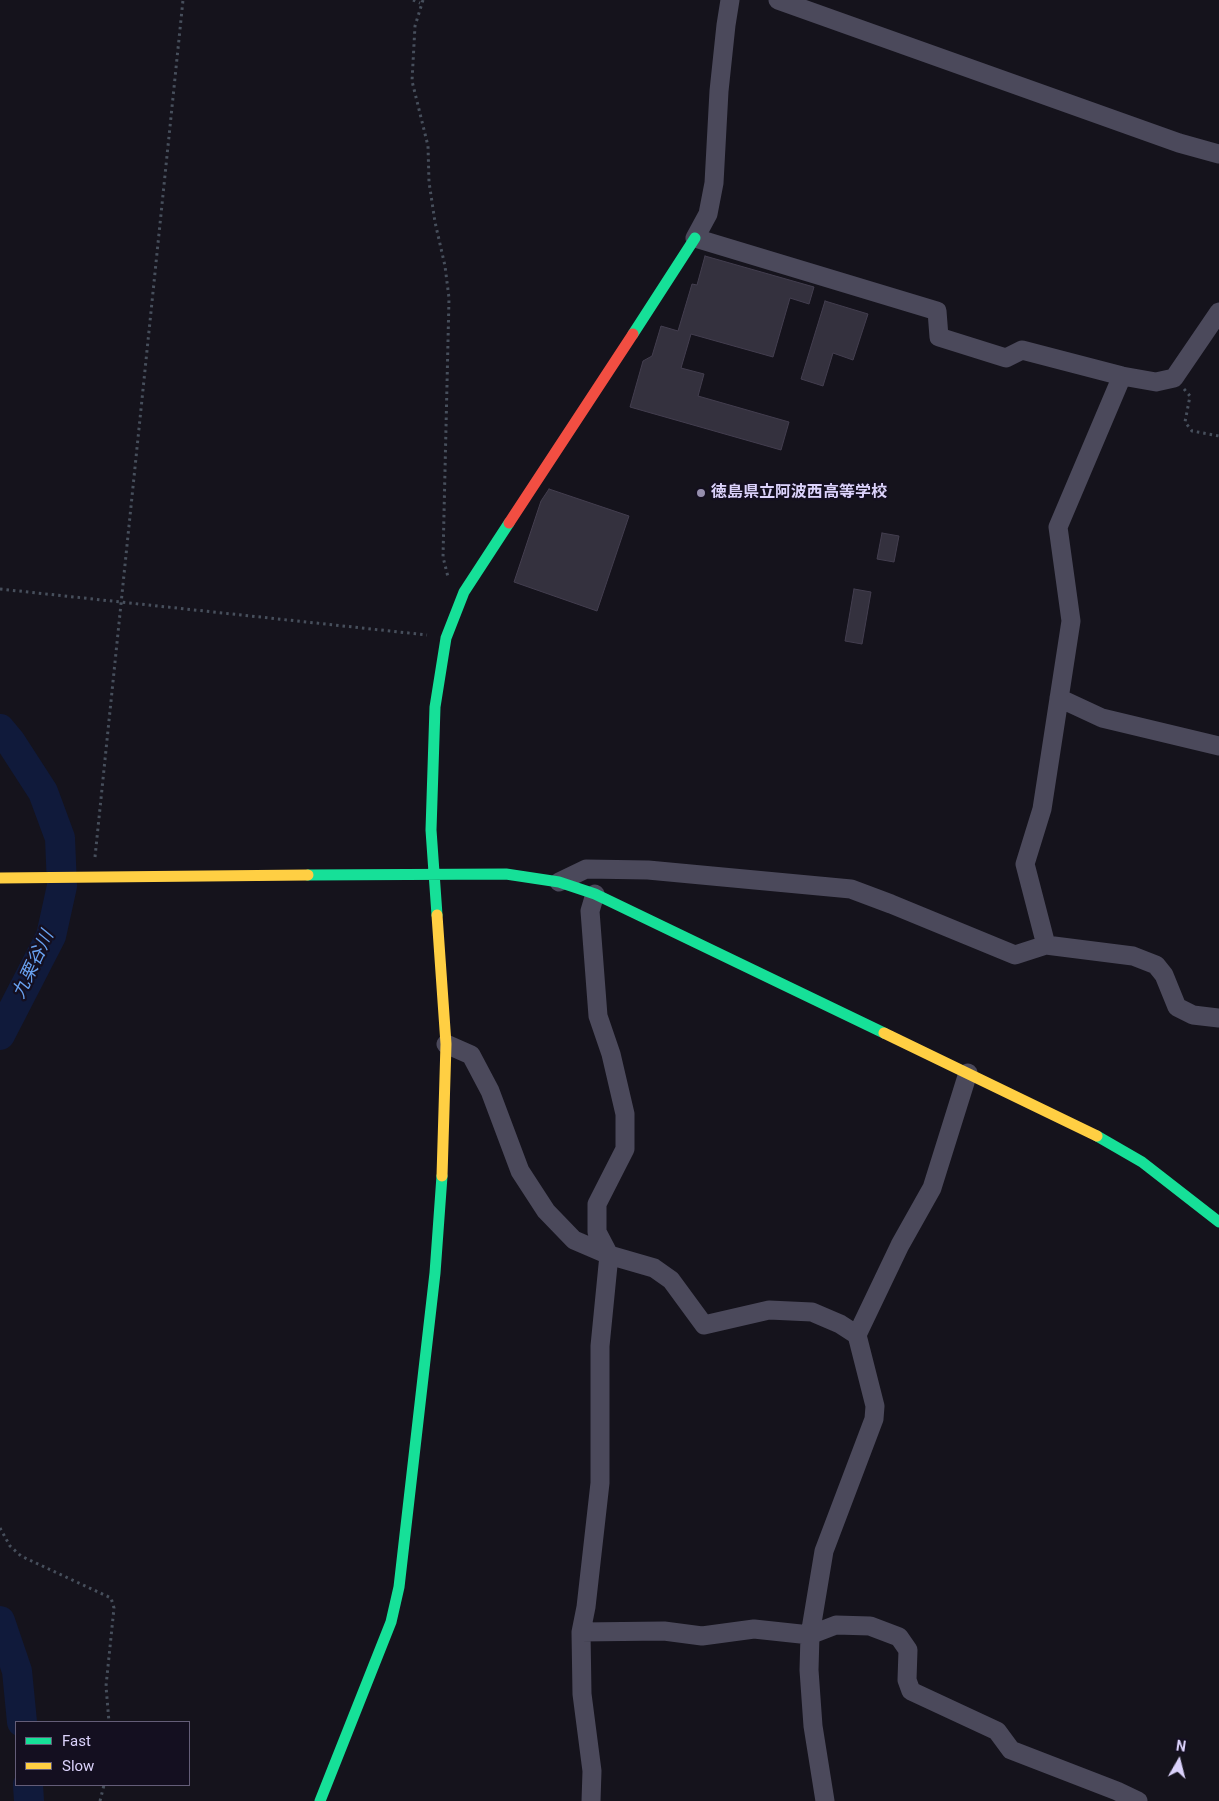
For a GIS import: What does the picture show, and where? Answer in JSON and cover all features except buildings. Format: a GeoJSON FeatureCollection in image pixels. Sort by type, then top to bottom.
{"type":"FeatureCollection","features":[{"type":"Feature","properties":{"kind":"street"},"geometry":{"type":"LineString","coordinates":[[320,1801],[391,1622],[400,1587],[435,1273],[442,1178],[446,1044],[431,830],[435,707],[446,638],[464,592],[695,238],[708,214],[714,183],[719,91],[730,0]]}},
{"type":"Feature","properties":{"kind":"street"},"geometry":{"type":"LineString","coordinates":[[778,0],[1179,143],[1219,154]]}},
{"type":"Feature","properties":{"kind":"street"},"geometry":{"type":"LineString","coordinates":[[695,238],[937,311],[939,337],[1006,358],[1022,350],[1122,376],[1156,382],[1174,378],[1219,312]]}},
{"type":"Feature","properties":{"kind":"street"},"geometry":{"type":"LineString","coordinates":[[1046,945],[1025,864],[1042,809],[1071,621],[1058,527],[1122,376]]}},
{"type":"Feature","properties":{"kind":"street"},"geometry":{"type":"LineString","coordinates":[[1059,698],[1102,718],[1219,746]]}},
{"type":"Feature","properties":{"kind":"street"},"geometry":{"type":"LineString","coordinates":[[559,882],[586,869],[648,870],[851,889],[1015,955],[1046,945],[1133,956],[1156,965],[1164,976],[1177,1008],[1192,1015],[1219,1018]]}},
{"type":"Feature","properties":{"kind":"street"},"geometry":{"type":"LineString","coordinates":[[0,878],[506,874],[559,882],[595,894],[1084,1129],[1142,1162],[1219,1222]]}},
{"type":"Feature","properties":{"kind":"street"},"geometry":{"type":"LineString","coordinates":[[591,1801],[592,1771],[582,1694],[581,1632],[586,1607],[600,1483],[600,1346],[609,1255],[597,1232],[597,1204],[625,1150],[625,1114],[611,1054],[598,1016],[590,911],[595,894]]}},
{"type":"Feature","properties":{"kind":"street"},"geometry":{"type":"LineString","coordinates":[[446,1044],[471,1055],[490,1091],[520,1171],[546,1211],[574,1240],[609,1255],[654,1268],[671,1280],[704,1325],[768,1310],[812,1312],[840,1324],[857,1335]]}},
{"type":"Feature","properties":{"kind":"street"},"geometry":{"type":"LineString","coordinates":[[826,1801],[813,1726],[809,1670],[810,1635],[824,1551],[874,1419],[874,1406],[857,1335],[900,1245],[932,1188],[968,1073]]}},
{"type":"Feature","properties":{"kind":"street"},"geometry":{"type":"LineString","coordinates":[[581,1632],[664,1631],[702,1636],[754,1629],[810,1635],[836,1625],[870,1626],[899,1637],[908,1650],[907,1680],[911,1691],[997,1731],[1011,1750],[1118,1791],[1138,1801]]}},
{"type":"Feature","properties":{"kind":"path"},"geometry":{"type":"LineString","coordinates":[[90,878],[121,602],[183,0]]}},
{"type":"Feature","properties":{"kind":"path"},"geometry":{"type":"LineString","coordinates":[[413,0],[421,2],[415,26],[412,80],[428,146],[429,182],[435,222],[446,266],[449,298],[443,557],[448,581],[464,592]]}},
{"type":"Feature","properties":{"kind":"path"},"geometry":{"type":"LineString","coordinates":[[1174,378],[1190,396],[1185,422],[1192,431],[1219,436]]}},
{"type":"Feature","properties":{"kind":"path"},"geometry":{"type":"LineString","coordinates":[[0,589],[446,638]]}},
{"type":"Feature","properties":{"kind":"path"},"geometry":{"type":"LineString","coordinates":[[0,1528],[10,1546],[21,1556],[111,1598],[114,1608],[106,1686],[109,1721]]}},
{"type":"Feature","properties":{"kind":"path"},"geometry":{"type":"LineString","coordinates":[[100,1801],[104,1786]]}},
{"type":"Feature","properties":{"kind":"waterway","name":"九栗谷川"},"geometry":{"type":"LineString","coordinates":[[0,729],[43,792],[60,838],[62,886],[51,936],[0,1035]]}},
{"type":"Feature","properties":{"kind":"waterway","name":"九栗谷川"},"geometry":{"type":"LineString","coordinates":[[0,1621],[17,1671],[22,1721]]}},
{"type":"Feature","properties":{"kind":"waterway","name":"九栗谷川"},"geometry":{"type":"LineString","coordinates":[[28,1786],[29,1801]]}},
{"type":"Feature","properties":{"kind":"traffic: fast"},"geometry":{"type":"LineString","coordinates":[[633,334],[695,238]]}},
{"type":"Feature","properties":{"kind":"traffic: fast"},"geometry":{"type":"LineString","coordinates":[[437,915],[431,830],[435,707],[446,638],[464,592],[509,523]]}},
{"type":"Feature","properties":{"kind":"traffic: fast"},"geometry":{"type":"LineString","coordinates":[[308,875],[506,874],[559,882],[595,894],[884,1033]]}},
{"type":"Feature","properties":{"kind":"traffic: fast"},"geometry":{"type":"LineString","coordinates":[[1097,1136],[1142,1162],[1219,1222]]}},
{"type":"Feature","properties":{"kind":"traffic: fast"},"geometry":{"type":"LineString","coordinates":[[320,1801],[391,1622],[399,1587],[435,1273],[442,1176]]}},
{"type":"Feature","properties":{"kind":"traffic: slow"},"geometry":{"type":"LineString","coordinates":[[0,878],[308,875]]}},
{"type":"Feature","properties":{"kind":"traffic: slow"},"geometry":{"type":"LineString","coordinates":[[437,915],[446,1044],[442,1176]]}},
{"type":"Feature","properties":{"kind":"traffic: slow"},"geometry":{"type":"LineString","coordinates":[[884,1033],[1097,1136]]}},
{"type":"Feature","properties":{"kind":"traffic: jam"},"geometry":{"type":"LineString","coordinates":[[509,523],[633,334]]}},
{"type":"Feature","properties":{"kind":"place","name":"徳島県立阿波西高等学校"},"geometry":{"type":"Point","coordinates":[701,493]}}]}
